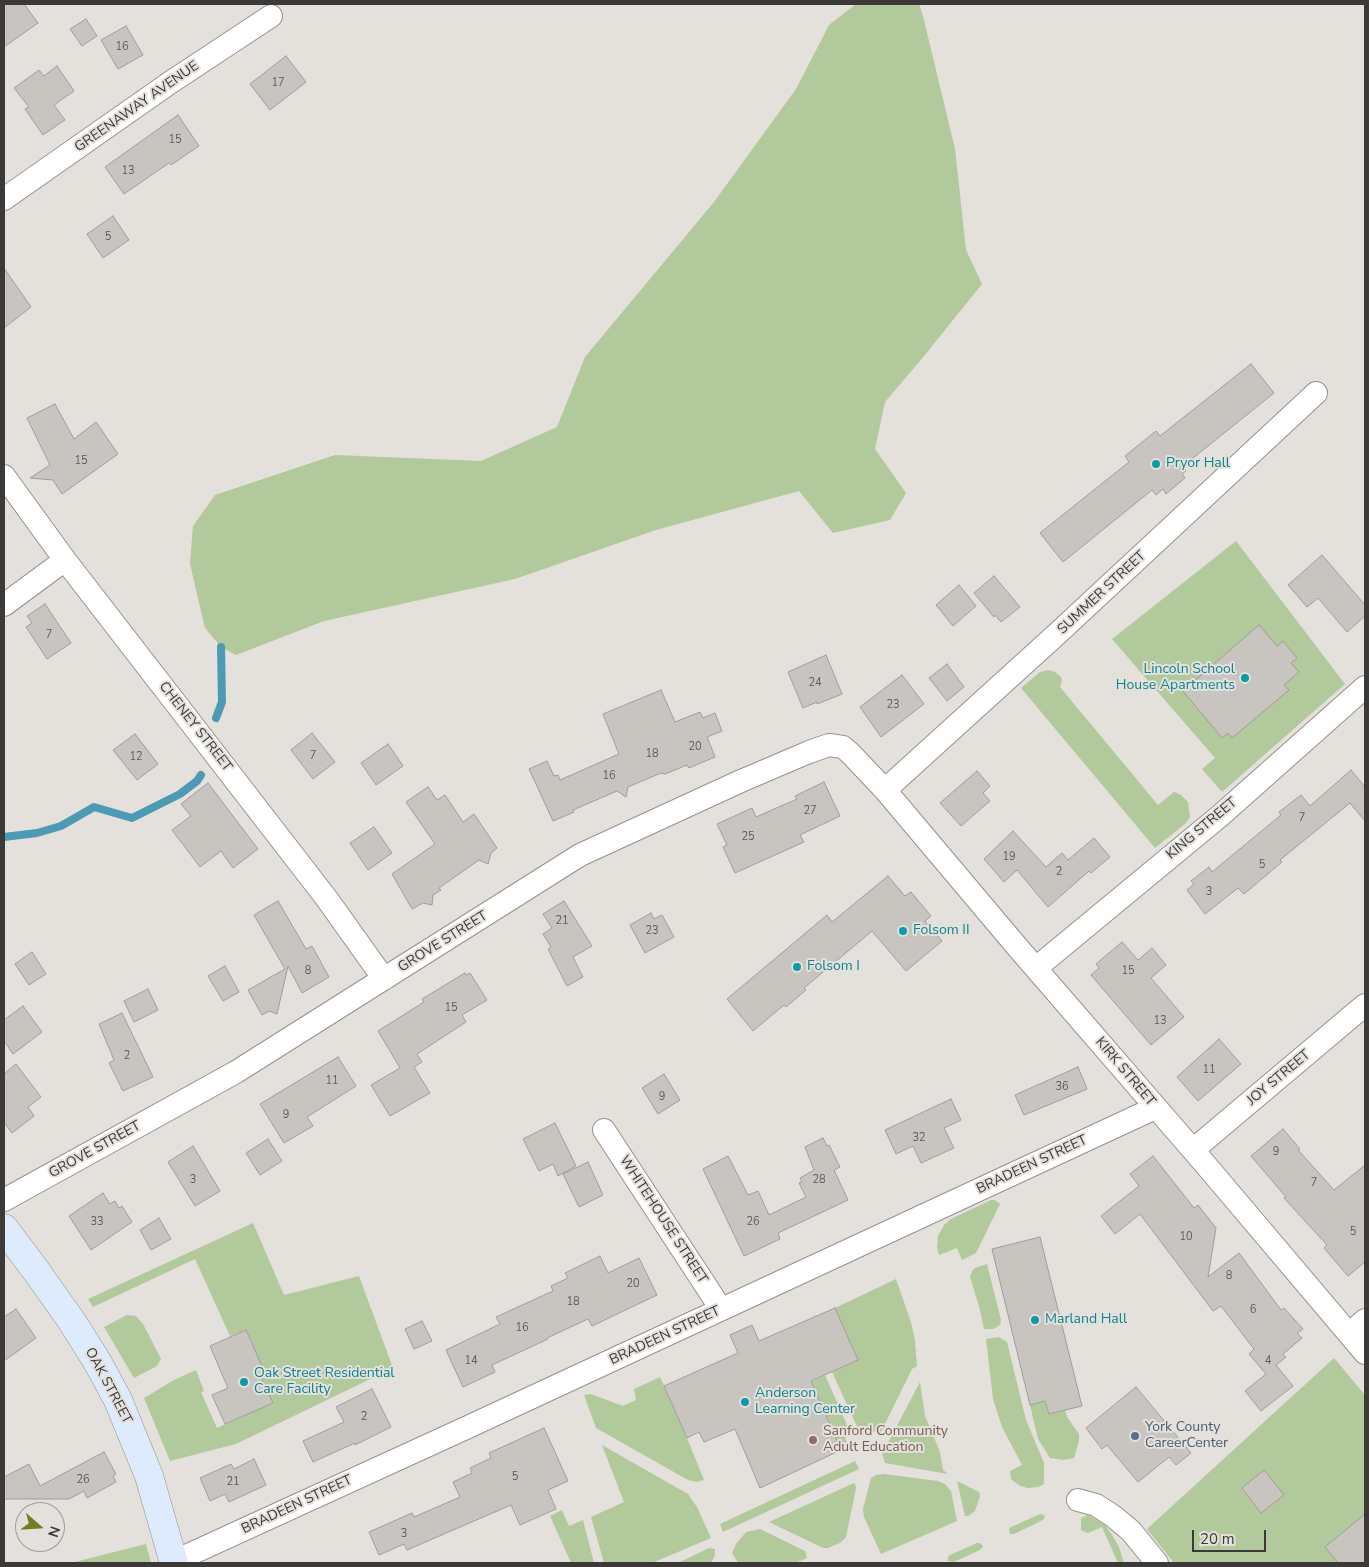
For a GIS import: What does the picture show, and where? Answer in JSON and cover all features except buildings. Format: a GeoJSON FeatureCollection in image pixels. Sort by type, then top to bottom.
{"type":"FeatureCollection","features":[{"type":"Feature","properties":{"kind":"main road","name":"OAK STREET"},"geometry":{"type":"LineString","coordinates":[[4,1228],[38,1272],[73,1323],[118,1400],[150,1476],[173,1562]]}},
{"type":"Feature","properties":{"kind":"street","name":"GREENAWAY AVENUE"},"geometry":{"type":"LineString","coordinates":[[4,199],[171,82],[272,16]]}},
{"type":"Feature","properties":{"kind":"street","name":"SUMMER STREET"},"geometry":{"type":"LineString","coordinates":[[885,790],[1058,634],[1316,393]]}},
{"type":"Feature","properties":{"kind":"street","name":"CHENEY STREET"},"geometry":{"type":"LineString","coordinates":[[4,476],[65,560],[324,894],[384,979]]}},
{"type":"Feature","properties":{"kind":"street"},"geometry":{"type":"LineString","coordinates":[[4,605],[65,560]]}},
{"type":"Feature","properties":{"kind":"street","name":"KING STREET"},"geometry":{"type":"LineString","coordinates":[[1036,968],[1220,815],[1365,687]]}},
{"type":"Feature","properties":{"kind":"street","name":"GROVE STREET"},"geometry":{"type":"LineString","coordinates":[[4,1200],[236,1072],[580,854],[692,803],[829,745],[843,747],[885,790]]}},
{"type":"Feature","properties":{"kind":"street","name":"KIRK STREET"},"geometry":{"type":"LineString","coordinates":[[885,790],[1155,1108],[1358,1327],[1365,1353]]}},
{"type":"Feature","properties":{"kind":"street","name":"JOY STREET"},"geometry":{"type":"LineString","coordinates":[[1194,1150],[1365,1005]]}},
{"type":"Feature","properties":{"kind":"street","name":"BRADEEN STREET"},"geometry":{"type":"LineString","coordinates":[[173,1562],[1155,1108]]}},
{"type":"Feature","properties":{"kind":"street","name":"WHITEHOUSE STREET"},"geometry":{"type":"LineString","coordinates":[[604,1130],[722,1309]]}},
{"type":"Feature","properties":{"kind":"street"},"geometry":{"type":"LineString","coordinates":[[1078,1500],[1096,1505],[1113,1516],[1131,1531],[1157,1563]]}},
{"type":"Feature","properties":{"kind":"green space"},"geometry":{"type":"Polygon","coordinates":[[[856,4],[919,4],[955,149],[966,250],[982,284],[885,402],[875,449],[906,493],[890,520],[833,533],[799,491],[656,530],[515,579],[324,621],[236,655],[221,647],[205,628],[190,564],[193,526],[215,495],[335,455],[481,461],[557,427],[585,357],[714,202],[796,89],[829,25],[856,4]]]}},
{"type":"Feature","properties":{"kind":"green space"},"geometry":{"type":"Polygon","coordinates":[[[1236,541],[1345,684],[1222,792],[1202,769],[1215,758],[1112,639],[1236,541]]]}},
{"type":"Feature","properties":{"kind":"green space"},"geometry":{"type":"Polygon","coordinates":[[[1048,670],[1055,672],[1061,677],[1060,687],[1158,805],[1174,792],[1181,795],[1188,802],[1190,817],[1185,824],[1155,848],[1021,688],[1040,672],[1048,670]]]}},
{"type":"Feature","properties":{"kind":"green space"},"geometry":{"type":"Polygon","coordinates":[[[991,1200],[995,1200],[1000,1204],[976,1253],[962,1260],[957,1248],[939,1255],[937,1247],[938,1236],[944,1225],[951,1219],[991,1200]]]}},
{"type":"Feature","properties":{"kind":"green space"},"geometry":{"type":"Polygon","coordinates":[[[253,1223],[284,1295],[359,1276],[393,1368],[236,1444],[170,1461],[144,1398],[174,1380],[196,1370],[204,1391],[201,1392],[217,1428],[272,1403],[260,1375],[265,1373],[262,1366],[257,1368],[258,1357],[246,1330],[230,1336],[195,1259],[93,1307],[88,1299],[253,1223]]]}},
{"type":"Feature","properties":{"kind":"green space"},"geometry":{"type":"Polygon","coordinates":[[[987,1264],[1001,1320],[1000,1325],[993,1329],[984,1329],[970,1277],[975,1268],[987,1264]]]}},
{"type":"Feature","properties":{"kind":"green space"},"geometry":{"type":"Polygon","coordinates":[[[896,1279],[911,1322],[915,1340],[917,1366],[912,1369],[881,1432],[859,1431],[832,1372],[858,1360],[835,1308],[896,1279]]]}},
{"type":"Feature","properties":{"kind":"green space"},"geometry":{"type":"Polygon","coordinates":[[[127,1315],[136,1316],[143,1324],[161,1359],[157,1366],[134,1378],[104,1327],[127,1315]]]}},
{"type":"Feature","properties":{"kind":"green space"},"geometry":{"type":"Polygon","coordinates":[[[999,1337],[1007,1342],[1026,1420],[1044,1463],[1044,1484],[1038,1487],[1028,1488],[1020,1486],[1011,1479],[1010,1471],[1022,1465],[1002,1427],[993,1399],[986,1339],[999,1337]]]}},
{"type":"Feature","properties":{"kind":"green space"},"geometry":{"type":"Polygon","coordinates":[[[1334,1358],[1365,1395],[1365,1563],[1174,1563],[1147,1529],[1334,1358]]]}},
{"type":"Feature","properties":{"kind":"green space"},"geometry":{"type":"Polygon","coordinates":[[[825,1375],[851,1434],[845,1438],[849,1448],[842,1451],[811,1382],[825,1375]]]}},
{"type":"Feature","properties":{"kind":"green space"},"geometry":{"type":"Polygon","coordinates":[[[660,1377],[704,1480],[697,1482],[688,1480],[596,1428],[584,1395],[591,1394],[623,1406],[636,1400],[634,1389],[660,1377]]]}},
{"type":"Feature","properties":{"kind":"green space"},"geometry":{"type":"Polygon","coordinates":[[[920,1382],[925,1416],[940,1452],[943,1470],[948,1474],[885,1463],[882,1454],[920,1382]]]}},
{"type":"Feature","properties":{"kind":"green space"},"geometry":{"type":"Polygon","coordinates":[[[1045,1401],[1049,1414],[1065,1410],[1067,1417],[1079,1434],[1074,1458],[1064,1460],[1050,1458],[1038,1439],[1030,1405],[1045,1401]]]}},
{"type":"Feature","properties":{"kind":"green space"},"geometry":{"type":"Polygon","coordinates":[[[602,1445],[688,1494],[697,1507],[711,1538],[652,1563],[604,1563],[591,1517],[624,1502],[602,1445]]]}},
{"type":"Feature","properties":{"kind":"green space"},"geometry":{"type":"Polygon","coordinates":[[[855,1461],[859,1469],[723,1532],[720,1524],[855,1461]]]}},
{"type":"Feature","properties":{"kind":"green space"},"geometry":{"type":"Polygon","coordinates":[[[884,1474],[938,1481],[945,1484],[951,1491],[957,1521],[881,1554],[864,1517],[863,1509],[871,1478],[884,1474]]]}},
{"type":"Feature","properties":{"kind":"green space"},"geometry":{"type":"Polygon","coordinates":[[[957,1481],[979,1492],[980,1496],[975,1511],[968,1516],[965,1516],[957,1481]]]}},
{"type":"Feature","properties":{"kind":"green space"},"geometry":{"type":"Polygon","coordinates":[[[854,1483],[856,1488],[846,1537],[840,1543],[823,1548],[769,1522],[854,1483]]]}},
{"type":"Feature","properties":{"kind":"green space"},"geometry":{"type":"Polygon","coordinates":[[[562,1510],[569,1526],[583,1520],[594,1563],[571,1563],[550,1516],[562,1510]]]}},
{"type":"Feature","properties":{"kind":"green space"},"geometry":{"type":"Polygon","coordinates":[[[1040,1514],[1045,1517],[1043,1520],[1014,1534],[1010,1534],[1009,1528],[1040,1514]]]}},
{"type":"Feature","properties":{"kind":"green space"},"geometry":{"type":"Polygon","coordinates":[[[1088,1515],[1105,1525],[1119,1547],[1124,1563],[1118,1563],[1102,1527],[1088,1533],[1081,1530],[1081,1518],[1088,1515]]]}},
{"type":"Feature","properties":{"kind":"green space"},"geometry":{"type":"Polygon","coordinates":[[[760,1529],[805,1551],[807,1558],[795,1563],[738,1563],[732,1553],[736,1544],[746,1532],[760,1529]]]}},
{"type":"Feature","properties":{"kind":"green space"},"geometry":{"type":"Polygon","coordinates":[[[977,1543],[983,1546],[980,1550],[954,1562],[948,1561],[950,1555],[977,1543]]]}},
{"type":"Feature","properties":{"kind":"green space"},"geometry":{"type":"Polygon","coordinates":[[[146,1544],[151,1563],[71,1563],[146,1544]]]}},
{"type":"Feature","properties":{"kind":"green space"},"geometry":{"type":"Polygon","coordinates":[[[709,1548],[715,1549],[715,1555],[711,1563],[678,1563],[709,1548]]]}},
{"type":"Feature","properties":{"kind":"waterway"},"geometry":{"type":"LineString","coordinates":[[216,718],[222,702],[221,647]]}},
{"type":"Feature","properties":{"kind":"waterway"},"geometry":{"type":"LineString","coordinates":[[4,837],[37,833],[61,826],[94,807],[132,818],[180,794],[197,781],[201,775]]}},
{"type":"Feature","properties":{"kind":"place","name":"Pryor Hall"},"geometry":{"type":"Point","coordinates":[1156,464]}},
{"type":"Feature","properties":{"kind":"place","name":"Lincoln School House Apartments"},"geometry":{"type":"Point","coordinates":[1245,678]}},
{"type":"Feature","properties":{"kind":"place","name":"Folsom II"},"geometry":{"type":"Point","coordinates":[903,931]}},
{"type":"Feature","properties":{"kind":"place","name":"Folsom I"},"geometry":{"type":"Point","coordinates":[797,967]}},
{"type":"Feature","properties":{"kind":"place","name":"Marland Hall"},"geometry":{"type":"Point","coordinates":[1035,1320]}},
{"type":"Feature","properties":{"kind":"place","name":"Oak Street Residential Care Facility"},"geometry":{"type":"Point","coordinates":[244,1382]}},
{"type":"Feature","properties":{"kind":"place","name":"Anderson Learning Center"},"geometry":{"type":"Point","coordinates":[745,1402]}},
{"type":"Feature","properties":{"kind":"place","name":"York County CareerCenter"},"geometry":{"type":"Point","coordinates":[1135,1436]}},
{"type":"Feature","properties":{"kind":"place","name":"Sanford Community Adult Education"},"geometry":{"type":"Point","coordinates":[813,1440]}}]}
